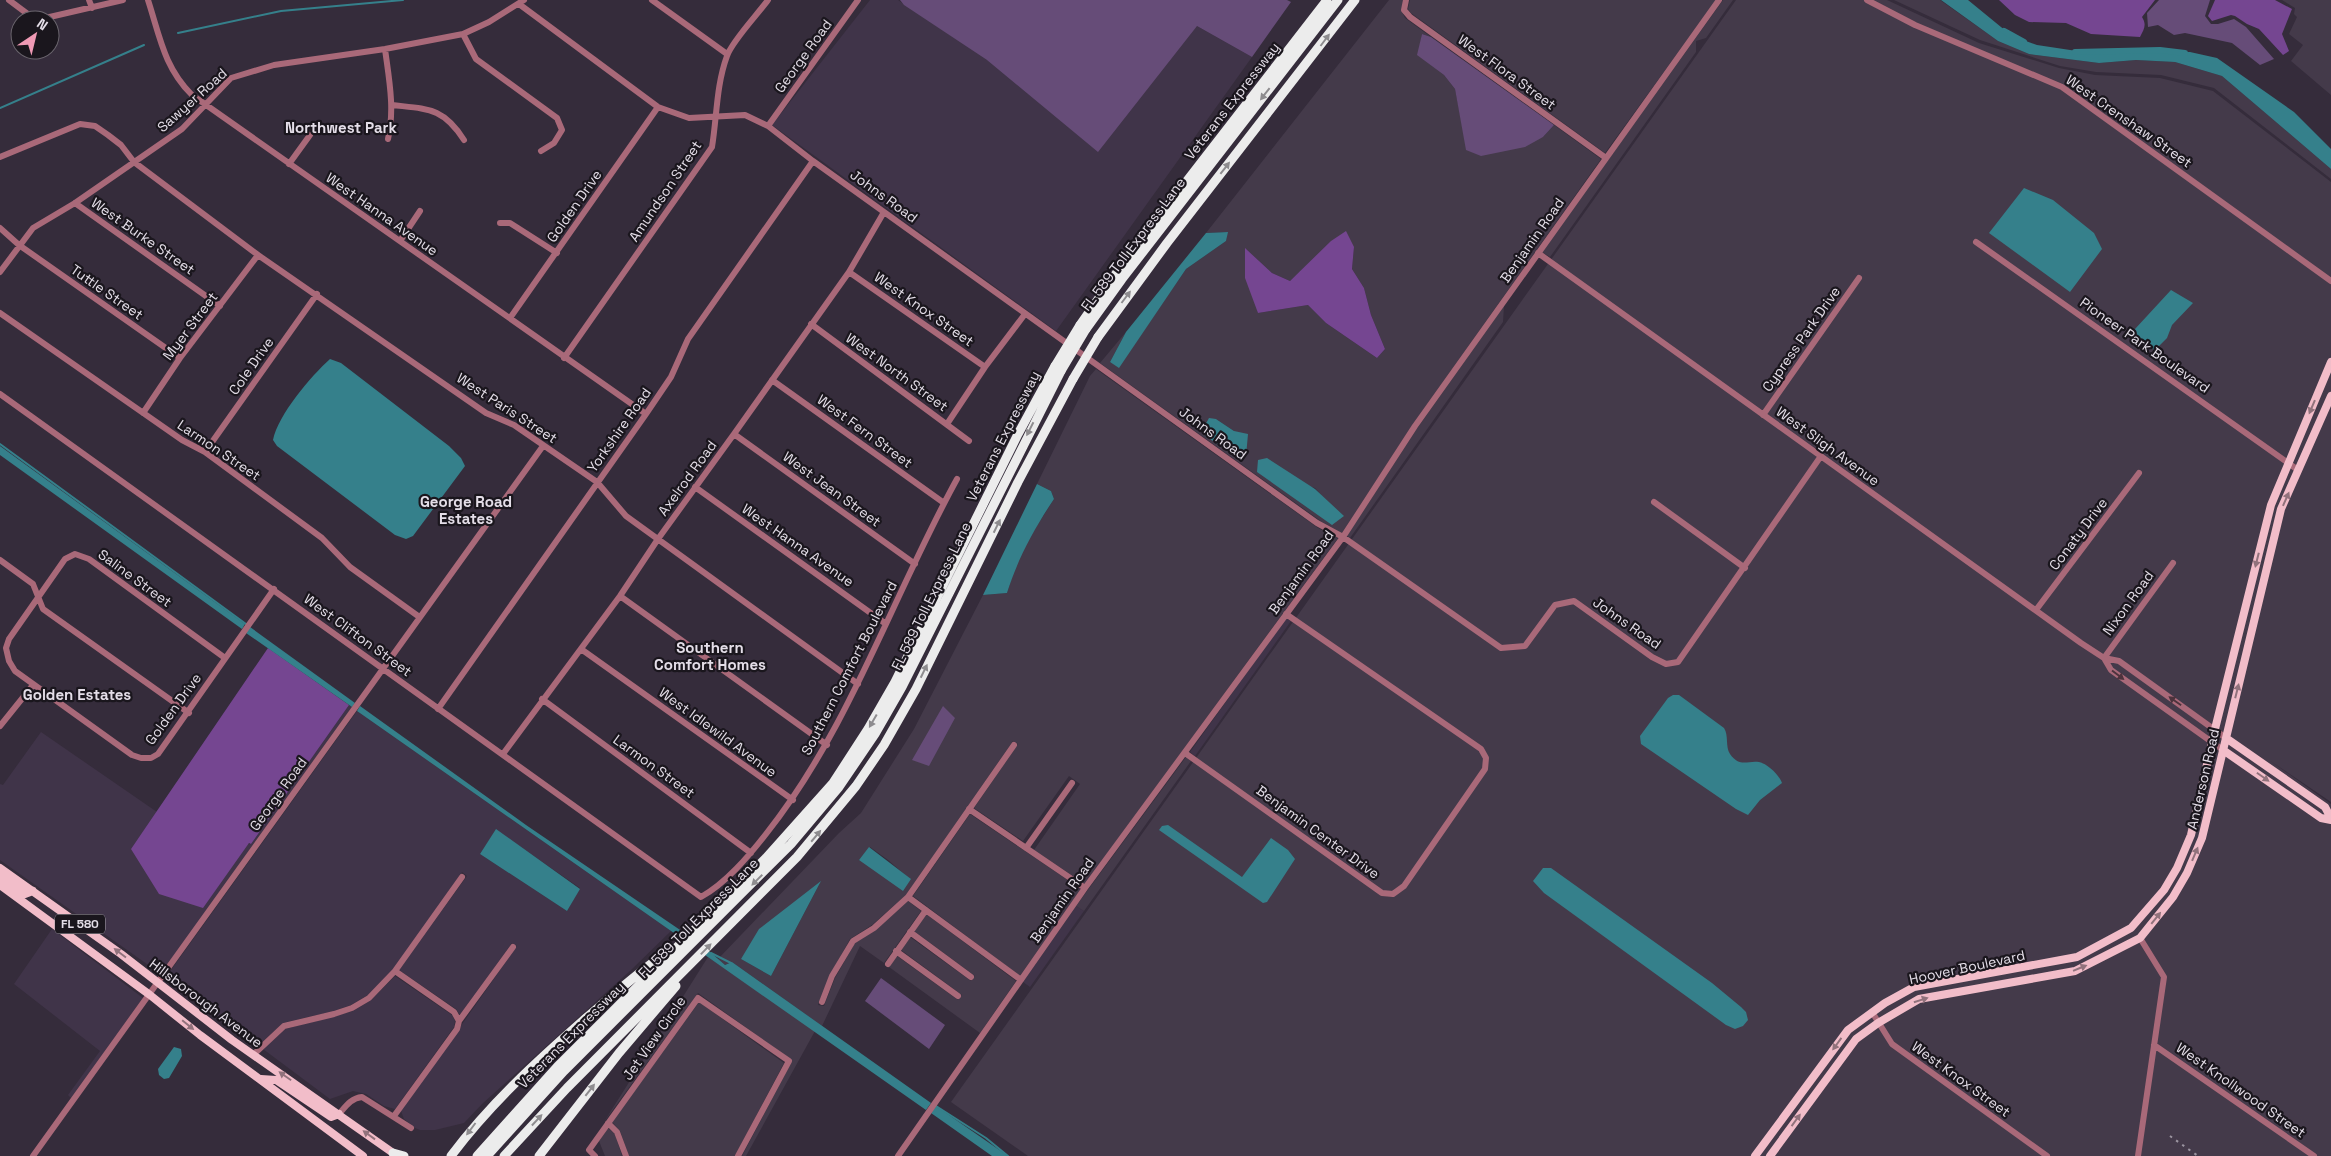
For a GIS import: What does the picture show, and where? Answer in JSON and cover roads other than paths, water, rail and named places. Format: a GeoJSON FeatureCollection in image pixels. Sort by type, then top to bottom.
{"type":"FeatureCollection","features":[{"type":"Feature","properties":{"kind":"highway","name":"Veterans Expressway"},"geometry":{"type":"LineString","coordinates":[[477,1156],[557,1067],[688,937],[702,928],[784,839],[832,783],[853,753],[895,682],[1018,434],[1124,262],[1327,0]]}},
{"type":"Feature","properties":{"kind":"highway","name":"FL 589 Toll Express Lane"},"geometry":{"type":"LineString","coordinates":[[1084,327],[1338,0]]}},
{"type":"Feature","properties":{"kind":"highway"},"geometry":{"type":"LineString","coordinates":[[504,1156],[567,1088],[813,840],[856,786],[884,745],[916,689],[1018,482],[1072,379],[1098,337],[1166,244],[1355,0]]}},
{"type":"Feature","properties":{"kind":"highway","name":"FL 589 Toll Express Lane"},"geometry":{"type":"LineString","coordinates":[[487,1156],[675,951],[702,928]]}},
{"type":"Feature","properties":{"kind":"highway"},"geometry":{"type":"LineString","coordinates":[[450,1156],[488,1109],[563,1038],[635,976],[675,951]]}},
{"type":"Feature","properties":{"kind":"highway"},"geometry":{"type":"LineString","coordinates":[[539,1156],[619,1053],[685,976],[694,962]]}},
{"type":"Feature","properties":{"kind":"highway"},"geometry":{"type":"LineString","coordinates":[[395,1154],[404,1156]]}},
{"type":"Feature","properties":{"kind":"main road","name":"Anderson Road"},"geometry":{"type":"LineString","coordinates":[[2131,928],[2164,890],[2177,868],[2191,835],[2212,741],[2271,506],[2331,362]]}},
{"type":"Feature","properties":{"kind":"main road","name":"Anderson Road"},"geometry":{"type":"LineString","coordinates":[[2140,938],[2173,897],[2187,873],[2202,838],[2281,509],[2331,396]]}},
{"type":"Feature","properties":{"kind":"main road","name":"West Sligh Avenue"},"geometry":{"type":"LineString","coordinates":[[2226,738],[2324,807],[2331,819]]}},
{"type":"Feature","properties":{"kind":"main road","name":"West Sligh Avenue"},"geometry":{"type":"LineString","coordinates":[[2223,750],[2321,818],[2331,819]]}},
{"type":"Feature","properties":{"kind":"main road","name":"Hillsborough Avenue"},"geometry":{"type":"LineString","coordinates":[[0,868],[253,1055],[395,1154]]}},
{"type":"Feature","properties":{"kind":"main road"},"geometry":{"type":"LineString","coordinates":[[0,876],[25,894],[33,891]]}},
{"type":"Feature","properties":{"kind":"main road","name":"Hillsborough Avenue"},"geometry":{"type":"LineString","coordinates":[[0,885],[150,995],[200,1035],[362,1156]]}},
{"type":"Feature","properties":{"kind":"main road","name":"Hoover Boulevard"},"geometry":{"type":"LineString","coordinates":[[1754,1156],[1848,1030],[1872,1012],[1914,987],[2077,957],[2131,928]]}},
{"type":"Feature","properties":{"kind":"main road","name":"Hoover Boulevard"},"geometry":{"type":"LineString","coordinates":[[1770,1156],[1856,1039],[1878,1023],[1919,999],[2075,971],[2140,938]]}},
{"type":"Feature","properties":{"kind":"main road"},"geometry":{"type":"LineString","coordinates":[[261,1079],[276,1080],[331,1117],[339,1114]]}},
{"type":"Feature","properties":{"kind":"street"},"geometry":{"type":"LineString","coordinates":[[9,0],[29,15],[40,19],[123,0]]}},
{"type":"Feature","properties":{"kind":"street"},"geometry":{"type":"LineString","coordinates":[[89,0],[92,8]]}},
{"type":"Feature","properties":{"kind":"street","name":"West Hanna Avenue"},"geometry":{"type":"LineString","coordinates":[[148,0],[168,63],[178,81],[192,95],[646,414]]}},
{"type":"Feature","properties":{"kind":"street"},"geometry":{"type":"LineString","coordinates":[[652,0],[727,54]]}},
{"type":"Feature","properties":{"kind":"street","name":"Amundson Street"},"geometry":{"type":"LineString","coordinates":[[564,358],[712,148],[717,116],[716,99],[727,54],[768,0]]}},
{"type":"Feature","properties":{"kind":"street","name":"George Road"},"geometry":{"type":"LineString","coordinates":[[768,126],[858,0]]}},
{"type":"Feature","properties":{"kind":"street","name":"West Flora Street"},"geometry":{"type":"LineString","coordinates":[[1406,0],[1404,10],[1410,17],[1606,158]]}},
{"type":"Feature","properties":{"kind":"street","name":"Benjamin Road"},"geometry":{"type":"LineString","coordinates":[[898,1156],[1085,888],[1343,537],[1415,426],[1719,0]]}},
{"type":"Feature","properties":{"kind":"street","name":"West Crenshaw Street"},"geometry":{"type":"LineString","coordinates":[[1867,0],[1915,25],[2062,87],[2331,281]]}},
{"type":"Feature","properties":{"kind":"street","name":"Sawyer Road"},"geometry":{"type":"LineString","coordinates":[[0,272],[33,228],[76,203],[182,129],[205,103],[232,78],[274,65],[385,49],[463,34],[489,22],[521,2]]}},
{"type":"Feature","properties":{"kind":"street","name":"Johns Road"},"geometry":{"type":"LineString","coordinates":[[521,2],[658,107],[689,118],[745,115],[768,126],[813,161],[1025,314],[1317,522],[1343,537],[1501,648],[1525,646],[1556,605],[1574,601],[1652,657],[1666,664],[1678,662],[1821,456]]}},
{"type":"Feature","properties":{"kind":"street"},"geometry":{"type":"LineString","coordinates":[[463,34],[476,59],[557,118],[562,130],[554,143],[541,151]]}},
{"type":"Feature","properties":{"kind":"street"},"geometry":{"type":"LineString","coordinates":[[385,49],[393,120],[388,139]]}},
{"type":"Feature","properties":{"kind":"street"},"geometry":{"type":"LineString","coordinates":[[392,105],[433,110],[456,127],[464,140]]}},
{"type":"Feature","properties":{"kind":"street","name":"Golden Drive"},"geometry":{"type":"LineString","coordinates":[[510,318],[658,107]]}},
{"type":"Feature","properties":{"kind":"street","name":"West Paris Street"},"geometry":{"type":"LineString","coordinates":[[0,157],[80,124],[95,126],[121,145],[134,162],[258,254],[486,413],[514,425],[598,482],[626,516],[858,684]]}},
{"type":"Feature","properties":{"kind":"street"},"geometry":{"type":"LineString","coordinates":[[289,164],[310,135]]}},
{"type":"Feature","properties":{"kind":"street","name":"Yorkshire Road"},"geometry":{"type":"LineString","coordinates":[[438,709],[646,414],[671,376],[688,339],[813,161]]}},
{"type":"Feature","properties":{"kind":"street","name":"West Burke Street"},"geometry":{"type":"LineString","coordinates":[[76,203],[220,306]]}},
{"type":"Feature","properties":{"kind":"street"},"geometry":{"type":"LineString","coordinates":[[400,241],[420,211]]}},
{"type":"Feature","properties":{"kind":"street","name":"Axelrod Road"},"geometry":{"type":"LineString","coordinates":[[503,754],[620,596],[658,539],[848,272],[884,212]]}},
{"type":"Feature","properties":{"kind":"street"},"geometry":{"type":"LineString","coordinates":[[500,223],[510,223],[557,253]]}},
{"type":"Feature","properties":{"kind":"street","name":"Tuttle Street"},"geometry":{"type":"LineString","coordinates":[[0,228],[19,245],[180,358]]}},
{"type":"Feature","properties":{"kind":"street","name":"Pioneer Park Boulevard"},"geometry":{"type":"LineString","coordinates":[[1976,242],[2298,470]]}},
{"type":"Feature","properties":{"kind":"street","name":"West Sligh Avenue"},"geometry":{"type":"LineString","coordinates":[[1538,253],[2104,658],[2119,661],[2226,738]]}},
{"type":"Feature","properties":{"kind":"street","name":"Myer Street"},"geometry":{"type":"LineString","coordinates":[[143,413],[180,358],[258,254]]}},
{"type":"Feature","properties":{"kind":"street","name":"West Knox Street"},"geometry":{"type":"LineString","coordinates":[[848,272],[985,367]]}},
{"type":"Feature","properties":{"kind":"street","name":"Cypress Park Drive"},"geometry":{"type":"LineString","coordinates":[[1763,415],[1859,278]]}},
{"type":"Feature","properties":{"kind":"street","name":"Cole Drive"},"geometry":{"type":"LineString","coordinates":[[205,452],[317,294]]}},
{"type":"Feature","properties":{"kind":"street","name":"Larmon Street"},"geometry":{"type":"LineString","coordinates":[[0,312],[182,440],[205,452],[322,538],[350,567],[418,616]]}},
{"type":"Feature","properties":{"kind":"street"},"geometry":{"type":"LineString","coordinates":[[947,424],[985,367],[1025,314]]}},
{"type":"Feature","properties":{"kind":"street","name":"West North Street"},"geometry":{"type":"LineString","coordinates":[[811,324],[969,441]]}},
{"type":"Feature","properties":{"kind":"street","name":"West Fern Street"},"geometry":{"type":"LineString","coordinates":[[772,380],[944,503]]}},
{"type":"Feature","properties":{"kind":"street","name":"West Clifton Street"},"geometry":{"type":"LineString","coordinates":[[0,394],[701,897]]}},
{"type":"Feature","properties":{"kind":"street","name":"West Jean Street"},"geometry":{"type":"LineString","coordinates":[[734,434],[915,564]]}},
{"type":"Feature","properties":{"kind":"street","name":"George Road"},"geometry":{"type":"LineString","coordinates":[[33,1156],[366,693],[418,616],[543,446]]}},
{"type":"Feature","properties":{"kind":"street","name":"Conaty Drive"},"geometry":{"type":"LineString","coordinates":[[2036,610],[2139,473]]}},
{"type":"Feature","properties":{"kind":"street","name":"Southern Comfort Boulevard"},"geometry":{"type":"LineString","coordinates":[[701,897],[712,891],[751,853],[793,800],[827,744],[858,684],[957,479]]}},
{"type":"Feature","properties":{"kind":"street","name":"West Hanna Avenue"},"geometry":{"type":"LineString","coordinates":[[695,487],[886,624]]}},
{"type":"Feature","properties":{"kind":"street"},"geometry":{"type":"LineString","coordinates":[[1654,502],[1745,568]]}},
{"type":"Feature","properties":{"kind":"street","name":"Saline Street"},"geometry":{"type":"LineString","coordinates":[[32,685],[15,671],[9,661],[6,648],[9,639],[65,559],[75,554],[89,559],[225,658]]}},
{"type":"Feature","properties":{"kind":"street"},"geometry":{"type":"LineString","coordinates":[[0,560],[33,584],[40,597],[43,609],[188,713]]}},
{"type":"Feature","properties":{"kind":"street","name":"Nixon Road"},"geometry":{"type":"LineString","coordinates":[[2104,658],[2173,563]]}},
{"type":"Feature","properties":{"kind":"street","name":"Golden Drive"},"geometry":{"type":"LineString","coordinates":[[32,685],[132,755],[141,758],[151,758],[158,754],[188,713],[274,589]]}},
{"type":"Feature","properties":{"kind":"street"},"geometry":{"type":"LineString","coordinates":[[620,596],[827,744]]}},
{"type":"Feature","properties":{"kind":"street","name":"Benjamin Center Drive"},"geometry":{"type":"LineString","coordinates":[[1185,753],[1382,894],[1394,894],[1404,886],[1485,769],[1486,758],[1481,749],[1286,614]]}},
{"type":"Feature","properties":{"kind":"street","name":"West Idlewild Avenue"},"geometry":{"type":"LineString","coordinates":[[581,649],[793,800]]}},
{"type":"Feature","properties":{"kind":"street","name":"West Sligh Avenue"},"geometry":{"type":"LineString","coordinates":[[2104,658],[2111,670],[2223,750]]}},
{"type":"Feature","properties":{"kind":"street"},"geometry":{"type":"LineString","coordinates":[[0,726],[32,685]]}},
{"type":"Feature","properties":{"kind":"street","name":"Larmon Street"},"geometry":{"type":"LineString","coordinates":[[542,699],[751,853]]}},
{"type":"Feature","properties":{"kind":"street"},"geometry":{"type":"LineString","coordinates":[[822,1002],[832,976],[853,941],[874,928],[908,897],[1014,745]]}},
{"type":"Feature","properties":{"kind":"street"},"geometry":{"type":"LineString","coordinates":[[1026,848],[1072,783]]}},
{"type":"Feature","properties":{"kind":"street"},"geometry":{"type":"LineString","coordinates":[[970,809],[1085,888]]}},
{"type":"Feature","properties":{"kind":"street"},"geometry":{"type":"LineString","coordinates":[[253,1055],[268,1038],[284,1026],[334,1014],[352,1008],[369,998],[395,972],[462,876]]}},
{"type":"Feature","properties":{"kind":"street"},"geometry":{"type":"LineString","coordinates":[[908,897],[1021,980]]}},
{"type":"Feature","properties":{"kind":"street"},"geometry":{"type":"LineString","coordinates":[[888,964],[926,910]]}},
{"type":"Feature","properties":{"kind":"street"},"geometry":{"type":"LineString","coordinates":[[910,932],[971,977]]}},
{"type":"Feature","properties":{"kind":"street"},"geometry":{"type":"LineString","coordinates":[[2138,1156],[2164,977],[2140,938]]}},
{"type":"Feature","properties":{"kind":"street"},"geometry":{"type":"LineString","coordinates":[[394,1116],[459,1021],[513,947]]}},
{"type":"Feature","properties":{"kind":"street"},"geometry":{"type":"LineString","coordinates":[[896,952],[958,996]]}},
{"type":"Feature","properties":{"kind":"street"},"geometry":{"type":"LineString","coordinates":[[395,972],[454,1012],[459,1021]]}},
{"type":"Feature","properties":{"kind":"street","name":"Jet View Circle"},"geometry":{"type":"LineString","coordinates":[[595,1156],[589,1150],[698,998],[788,1061],[738,1156]]}},
{"type":"Feature","properties":{"kind":"street","name":"West Knox Street"},"geometry":{"type":"LineString","coordinates":[[1872,1012],[1892,1044],[2047,1156]]}},
{"type":"Feature","properties":{"kind":"street","name":"West Knollwood Street"},"geometry":{"type":"LineString","coordinates":[[2154,1045],[2314,1156]]}},
{"type":"Feature","properties":{"kind":"street"},"geometry":{"type":"LineString","coordinates":[[339,1114],[348,1102],[362,1096],[411,1128]]}},
{"type":"Feature","properties":{"kind":"street"},"geometry":{"type":"LineString","coordinates":[[608,1123],[618,1132],[626,1156]]}},
{"type":"Feature","properties":{"kind":"water"},"geometry":{"type":"Polygon","coordinates":[[[1941,0],[1968,0],[2012,36],[2037,45],[2090,53],[2190,52],[2217,58],[2294,112],[2331,149],[2331,169],[2222,76],[2175,62],[2136,60],[2099,63],[2029,54],[1998,41],[1941,0]]]}},
{"type":"Feature","properties":{"kind":"water"},"geometry":{"type":"Polygon","coordinates":[[[2024,188],[2053,200],[2094,233],[2102,249],[2070,292],[1989,233],[2024,188]]]}},
{"type":"Feature","properties":{"kind":"water"},"geometry":{"type":"Polygon","coordinates":[[[1228,232],[1226,241],[1186,269],[1119,368],[1110,362],[1126,332],[1206,233],[1228,232]]]}},
{"type":"Feature","properties":{"kind":"water"},"geometry":{"type":"Polygon","coordinates":[[[2171,290],[2193,303],[2172,325],[2167,338],[2155,350],[2139,342],[2135,329],[2171,290]]]}},
{"type":"Feature","properties":{"kind":"water"},"geometry":{"type":"Polygon","coordinates":[[[330,359],[341,363],[449,446],[461,458],[465,466],[413,536],[406,539],[395,535],[277,446],[273,440],[281,419],[296,396],[330,359]]]}},
{"type":"Feature","properties":{"kind":"water"},"geometry":{"type":"Polygon","coordinates":[[[1209,418],[1216,419],[1234,431],[1248,434],[1246,456],[1240,458],[1205,436],[1204,427],[1209,418]]]}},
{"type":"Feature","properties":{"kind":"water"},"geometry":{"type":"Polygon","coordinates":[[[0,446],[245,624],[242,629],[0,455],[0,446]]]}},
{"type":"Feature","properties":{"kind":"water"},"geometry":{"type":"Polygon","coordinates":[[[1267,458],[1315,489],[1344,516],[1332,525],[1257,472],[1258,460],[1267,458]]]}},
{"type":"Feature","properties":{"kind":"water"},"geometry":{"type":"Polygon","coordinates":[[[1037,484],[1051,491],[1054,499],[1027,544],[1007,593],[983,595],[1037,484]]]}},
{"type":"Feature","properties":{"kind":"water"},"geometry":{"type":"Polygon","coordinates":[[[250,627],[355,703],[352,707],[246,633],[250,627]]]}},
{"type":"Feature","properties":{"kind":"water"},"geometry":{"type":"Polygon","coordinates":[[[1673,695],[1679,695],[1724,728],[1730,754],[1737,761],[1762,763],[1773,770],[1781,780],[1782,783],[1760,800],[1748,815],[1736,809],[1641,744],[1640,736],[1668,698],[1673,695]]]}},
{"type":"Feature","properties":{"kind":"water"},"geometry":{"type":"Polygon","coordinates":[[[360,706],[526,825],[686,934],[681,938],[357,711],[360,706]]]}},
{"type":"Feature","properties":{"kind":"water"},"geometry":{"type":"Polygon","coordinates":[[[1168,825],[1242,877],[1271,838],[1288,850],[1295,859],[1267,902],[1263,903],[1159,830],[1162,826],[1168,825]]]}},
{"type":"Feature","properties":{"kind":"water"},"geometry":{"type":"Polygon","coordinates":[[[496,829],[580,889],[567,911],[480,854],[496,829]]]}},
{"type":"Feature","properties":{"kind":"water"},"geometry":{"type":"Polygon","coordinates":[[[869,847],[911,879],[903,891],[859,860],[869,847]]]}},
{"type":"Feature","properties":{"kind":"water"},"geometry":{"type":"Polygon","coordinates":[[[1543,868],[1551,868],[1712,983],[1746,1012],[1748,1020],[1743,1026],[1735,1029],[1726,1025],[1544,893],[1533,881],[1543,868]]]}},
{"type":"Feature","properties":{"kind":"water"},"geometry":{"type":"Polygon","coordinates":[[[821,881],[771,976],[741,959],[759,929],[821,881]]]}},
{"type":"Feature","properties":{"kind":"water"},"geometry":{"type":"Polygon","coordinates":[[[709,951],[725,965],[732,962],[931,1103],[926,1110],[705,955],[709,951]]]}},
{"type":"Feature","properties":{"kind":"water"},"geometry":{"type":"Polygon","coordinates":[[[174,1047],[181,1049],[182,1056],[169,1078],[164,1079],[159,1075],[158,1069],[174,1047]]]}},
{"type":"Feature","properties":{"kind":"water"},"geometry":{"type":"Polygon","coordinates":[[[936,1106],[1008,1156],[992,1156],[931,1113],[936,1106]]]}},
{"type":"Feature","properties":{"kind":"waterway"},"geometry":{"type":"LineString","coordinates":[[178,33],[281,11],[403,0]]}},
{"type":"Feature","properties":{"kind":"waterway"},"geometry":{"type":"LineString","coordinates":[[2004,31],[2024,42]]}},
{"type":"Feature","properties":{"kind":"waterway"},"geometry":{"type":"LineString","coordinates":[[0,108],[144,45]]}},
{"type":"Feature","properties":{"kind":"waterway"},"geometry":{"type":"LineString","coordinates":[[2075,52],[2160,50],[2185,53]]}},
{"type":"Feature","properties":{"kind":"waterway"},"geometry":{"type":"LineString","coordinates":[[0,444],[246,624]]}},
{"type":"Feature","properties":{"kind":"waterway"},"geometry":{"type":"LineString","coordinates":[[711,953],[731,963]]}},
{"type":"Feature","properties":{"kind":"waterway"},"geometry":{"type":"LineString","coordinates":[[936,1106],[986,1138],[1008,1156]]}},
{"type":"Feature","properties":{"kind":"railway"},"geometry":{"type":"LineString","coordinates":[[2170,1136],[2198,1156]]}},
{"type":"Feature","properties":{"kind":"district","name":"Northwest Park"},"geometry":{"type":"Point","coordinates":[341,127]}},
{"type":"Feature","properties":{"kind":"district","name":"George Road Estates"},"geometry":{"type":"Point","coordinates":[466,510]}},
{"type":"Feature","properties":{"kind":"district","name":"Southern Comfort Homes"},"geometry":{"type":"Point","coordinates":[710,656]}},
{"type":"Feature","properties":{"kind":"district","name":"Golden Estates"},"geometry":{"type":"Point","coordinates":[77,694]}}]}
